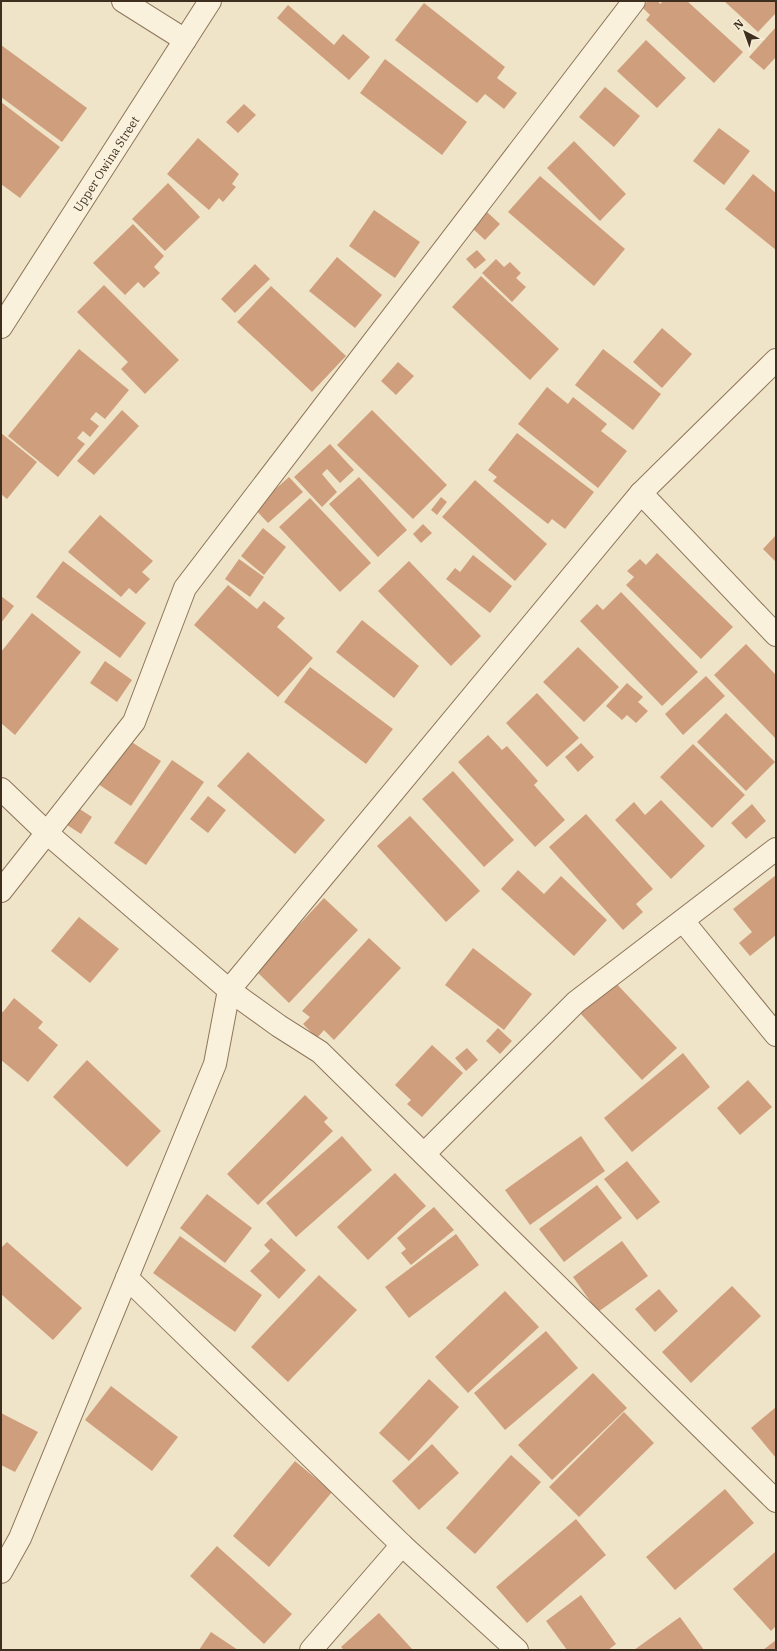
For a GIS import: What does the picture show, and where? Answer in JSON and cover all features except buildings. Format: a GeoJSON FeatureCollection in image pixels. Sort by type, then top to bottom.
{"type":"FeatureCollection","features":[{"type":"Feature","properties":{"kind":"street"},"geometry":{"type":"LineString","coordinates":[[123,1],[185,40]]}},
{"type":"Feature","properties":{"kind":"street","name":"Upper Owina Street"},"geometry":{"type":"LineString","coordinates":[[1,327],[210,1]]}},
{"type":"Feature","properties":{"kind":"street"},"geometry":{"type":"LineString","coordinates":[[1,891],[48,834],[134,722],[184,588],[634,1]]}},
{"type":"Feature","properties":{"kind":"street"},"geometry":{"type":"LineString","coordinates":[[1,1572],[20,1538],[215,1064],[229,990],[641,493],[776,360]]}},
{"type":"Feature","properties":{"kind":"street"},"geometry":{"type":"LineString","coordinates":[[641,493],[776,635]]}},
{"type":"Feature","properties":{"kind":"street"},"geometry":{"type":"LineString","coordinates":[[1,790],[48,834],[229,990],[279,1026],[320,1052],[776,1501]]}},
{"type":"Feature","properties":{"kind":"street"},"geometry":{"type":"LineString","coordinates":[[424,1154],[576,1002],[776,849]]}},
{"type":"Feature","properties":{"kind":"street"},"geometry":{"type":"LineString","coordinates":[[683,921],[776,1036]]}},
{"type":"Feature","properties":{"kind":"street"},"geometry":{"type":"LineString","coordinates":[[127,1278],[402,1545],[517,1650]]}},
{"type":"Feature","properties":{"kind":"street"},"geometry":{"type":"LineString","coordinates":[[310,1650],[402,1545]]}}]}
